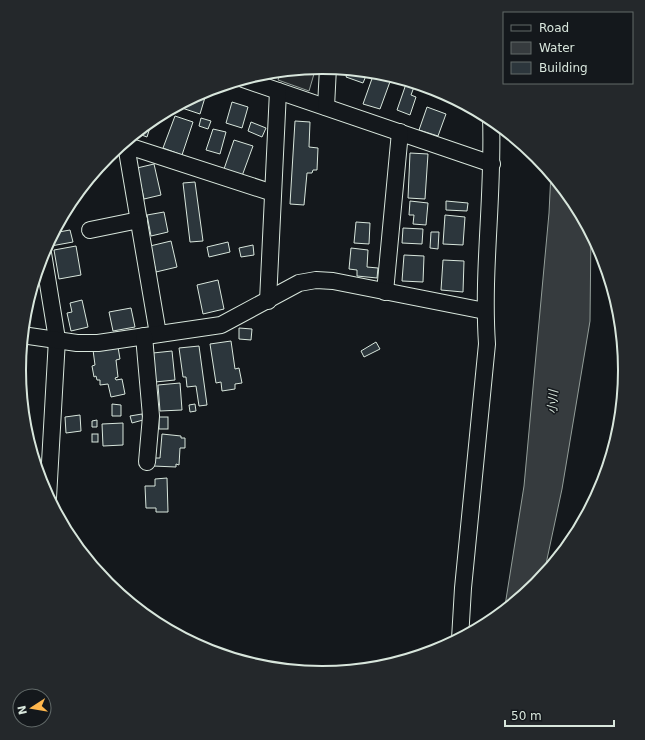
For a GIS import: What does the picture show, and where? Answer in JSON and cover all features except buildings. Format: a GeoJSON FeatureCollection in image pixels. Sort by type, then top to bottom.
{"type":"FeatureCollection","features":[{"type":"Feature","properties":{"kind":"street"},"geometry":{"type":"LineString","coordinates":[[326,107],[328,74]]}},
{"type":"Feature","properties":{"kind":"street"},"geometry":{"type":"LineString","coordinates":[[253,82],[492,164]]}},
{"type":"Feature","properties":{"kind":"street"},"geometry":{"type":"LineString","coordinates":[[268,301],[278,91]]}},
{"type":"Feature","properties":{"kind":"street"},"geometry":{"type":"LineString","coordinates":[[460,633],[463,588],[487,344],[485,311],[492,164],[491,126]]}},
{"type":"Feature","properties":{"kind":"street"},"geometry":{"type":"LineString","coordinates":[[385,292],[400,132]]}},
{"type":"Feature","properties":{"kind":"street"},"geometry":{"type":"LineString","coordinates":[[129,146],[273,193]]}},
{"type":"Feature","properties":{"kind":"street"},"geometry":{"type":"LineString","coordinates":[[125,149],[139,220],[151,335],[151,416],[147,462]]}},
{"type":"Feature","properties":{"kind":"street"},"geometry":{"type":"LineString","coordinates":[[90,230],[139,220]]}},
{"type":"Feature","properties":{"kind":"street"},"geometry":{"type":"LineString","coordinates":[[45,268],[57,339],[49,483]]}},
{"type":"Feature","properties":{"kind":"street"},"geometry":{"type":"LineString","coordinates":[[29,336],[77,343],[98,343],[221,325],[268,301],[300,282],[316,280],[333,281],[485,311]]}},
{"type":"Feature","properties":{"kind":"shaded area"},"geometry":{"type":"Polygon","coordinates":[[[314,74],[309,91],[278,80],[279,77],[314,74]]]}},
{"type":"Feature","properties":{"kind":"water","name":"小川"},"geometry":{"type":"Polygon","coordinates":[[[551,181],[569,205],[591,245],[590,321],[562,489],[546,564],[532,580],[505,603],[524,486],[549,213],[551,181]]]}}]}
